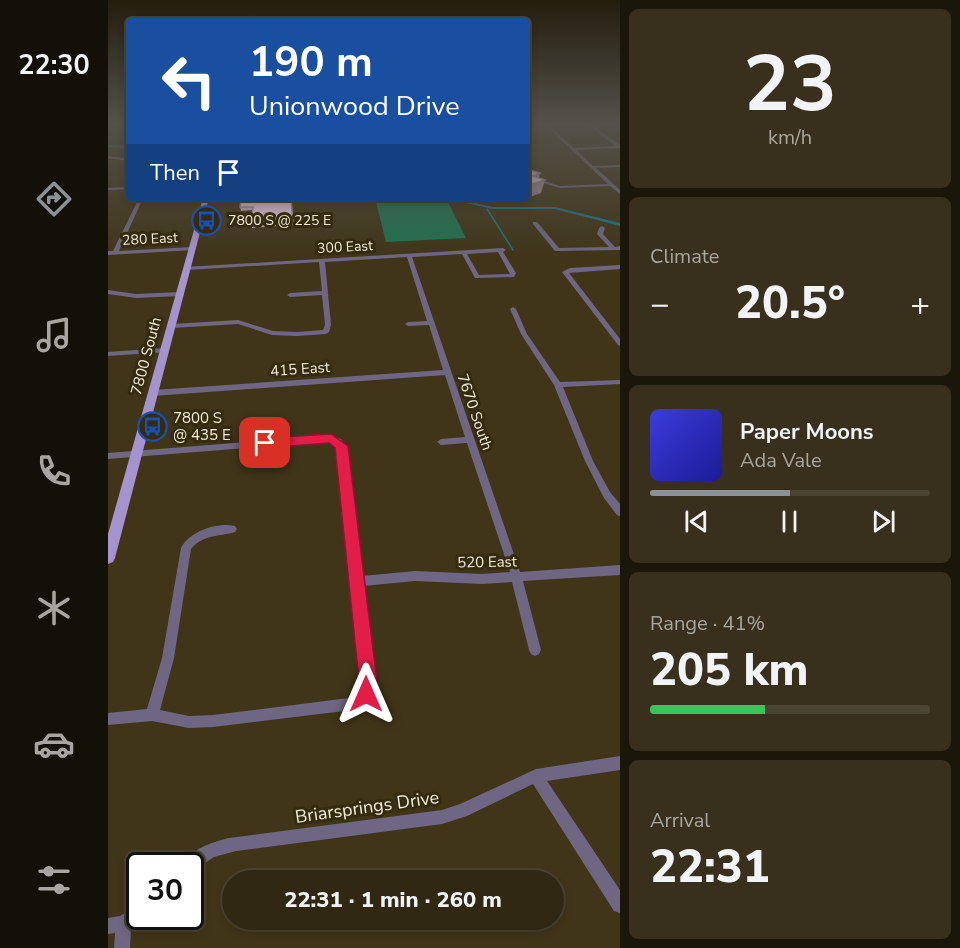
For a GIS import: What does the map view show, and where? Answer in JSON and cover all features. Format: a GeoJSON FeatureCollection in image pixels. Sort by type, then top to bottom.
{"type":"FeatureCollection","features":[{"type":"Feature","properties":{"kind":"main road","name":"7800 South"},"geometry":{"type":"LineString","coordinates":[[108,555],[205,201]]}},
{"type":"Feature","properties":{"kind":"street"},"geometry":{"type":"LineString","coordinates":[[593,168],[620,193]]}},
{"type":"Feature","properties":{"kind":"street"},"geometry":{"type":"LineString","coordinates":[[530,177],[560,187],[612,185]]}},
{"type":"Feature","properties":{"kind":"street"},"geometry":{"type":"LineString","coordinates":[[108,189],[126,188]]}},
{"type":"Feature","properties":{"kind":"street"},"geometry":{"type":"LineString","coordinates":[[115,253],[140,201]]}},
{"type":"Feature","properties":{"kind":"street"},"geometry":{"type":"LineString","coordinates":[[535,223],[557,250],[617,248]]}},
{"type":"Feature","properties":{"kind":"street"},"geometry":{"type":"LineString","coordinates":[[602,228],[600,234],[617,248]]}},
{"type":"Feature","properties":{"kind":"street","name":"280 East"},"geometry":{"type":"LineString","coordinates":[[108,253],[192,249]]}},
{"type":"Feature","properties":{"kind":"street","name":"300 East"},"geometry":{"type":"LineString","coordinates":[[188,268],[322,261],[409,256],[464,253],[501,251],[513,273],[512,276],[477,277],[464,253]]}},
{"type":"Feature","properties":{"kind":"street","name":"7670 South"},"geometry":{"type":"LineString","coordinates":[[409,256],[516,576],[535,650]]}},
{"type":"Feature","properties":{"kind":"street"},"geometry":{"type":"LineString","coordinates":[[171,326],[238,322],[261,330],[285,334],[326,332],[328,326],[322,261]]}},
{"type":"Feature","properties":{"kind":"street"},"geometry":{"type":"LineString","coordinates":[[620,267],[566,270],[566,274],[620,344]]}},
{"type":"Feature","properties":{"kind":"street"},"geometry":{"type":"LineString","coordinates":[[108,292],[136,296],[180,294]]}},
{"type":"Feature","properties":{"kind":"street"},"geometry":{"type":"LineString","coordinates":[[290,295],[325,293]]}},
{"type":"Feature","properties":{"kind":"street"},"geometry":{"type":"LineString","coordinates":[[513,309],[524,334],[558,385],[589,461],[620,512]]}},
{"type":"Feature","properties":{"kind":"street"},"geometry":{"type":"LineString","coordinates":[[408,324],[431,323]]}},
{"type":"Feature","properties":{"kind":"street"},"geometry":{"type":"LineString","coordinates":[[610,331],[620,331]]}},
{"type":"Feature","properties":{"kind":"street"},"geometry":{"type":"LineString","coordinates":[[108,354],[165,350]]}},
{"type":"Feature","properties":{"kind":"street","name":"415 East"},"geometry":{"type":"LineString","coordinates":[[153,393],[448,372]]}},
{"type":"Feature","properties":{"kind":"street"},"geometry":{"type":"LineString","coordinates":[[558,385],[620,382]]}},
{"type":"Feature","properties":{"kind":"street"},"geometry":{"type":"LineString","coordinates":[[108,456],[323,439],[338,441],[343,451],[368,681],[366,694],[361,703],[213,721],[189,722],[152,715],[108,719]]}},
{"type":"Feature","properties":{"kind":"street"},"geometry":{"type":"LineString","coordinates":[[441,442],[471,440]]}},
{"type":"Feature","properties":{"kind":"street"},"geometry":{"type":"LineString","coordinates":[[152,715],[168,658],[186,548],[197,536],[231,529]]}},
{"type":"Feature","properties":{"kind":"street","name":"520 East"},"geometry":{"type":"LineString","coordinates":[[356,582],[415,576],[464,579],[620,570]]}},
{"type":"Feature","properties":{"kind":"street","name":"Briarsprings Drive"},"geometry":{"type":"LineString","coordinates":[[204,854],[213,849],[442,817],[462,811],[536,776],[620,763]]}},
{"type":"Feature","properties":{"kind":"street"},"geometry":{"type":"LineString","coordinates":[[536,776],[620,905]]}},
{"type":"Feature","properties":{"kind":"street"},"geometry":{"type":"LineString","coordinates":[[115,925],[122,948]]}},
{"type":"Feature","properties":{"kind":"green space"},"geometry":{"type":"Polygon","coordinates":[[[376,201],[448,202],[466,238],[386,242],[376,201]]]}},
{"type":"Feature","properties":{"kind":"building"},"geometry":{"type":"Polygon","coordinates":[[[530,170],[540,173],[533,176],[545,180],[530,185],[530,170]]]}},
{"type":"Feature","properties":{"kind":"building"},"geometry":{"type":"Polygon","coordinates":[[[241,201],[291,201],[293,222],[251,224],[253,207],[240,207],[241,201]]]}},
{"type":"Feature","properties":{"kind":"waterway"},"geometry":{"type":"LineString","coordinates":[[460,201],[493,208],[555,208],[620,225]]}},
{"type":"Feature","properties":{"kind":"waterway"},"geometry":{"type":"LineString","coordinates":[[487,209],[513,250]]}},
{"type":"Feature","properties":{"kind":"place","name":"7800 S @ 225 E"},"geometry":{"type":"Point","coordinates":[207,220]}},
{"type":"Feature","properties":{"kind":"place","name":"7800 S @ 435 E"},"geometry":{"type":"Point","coordinates":[152,427]}},
{"type":"Feature","properties":{"kind":"route"},"geometry":{"type":"LineString","coordinates":[[265,443],[331,439],[338,441],[341,446],[364,638],[368,681],[366,694]]}}]}
